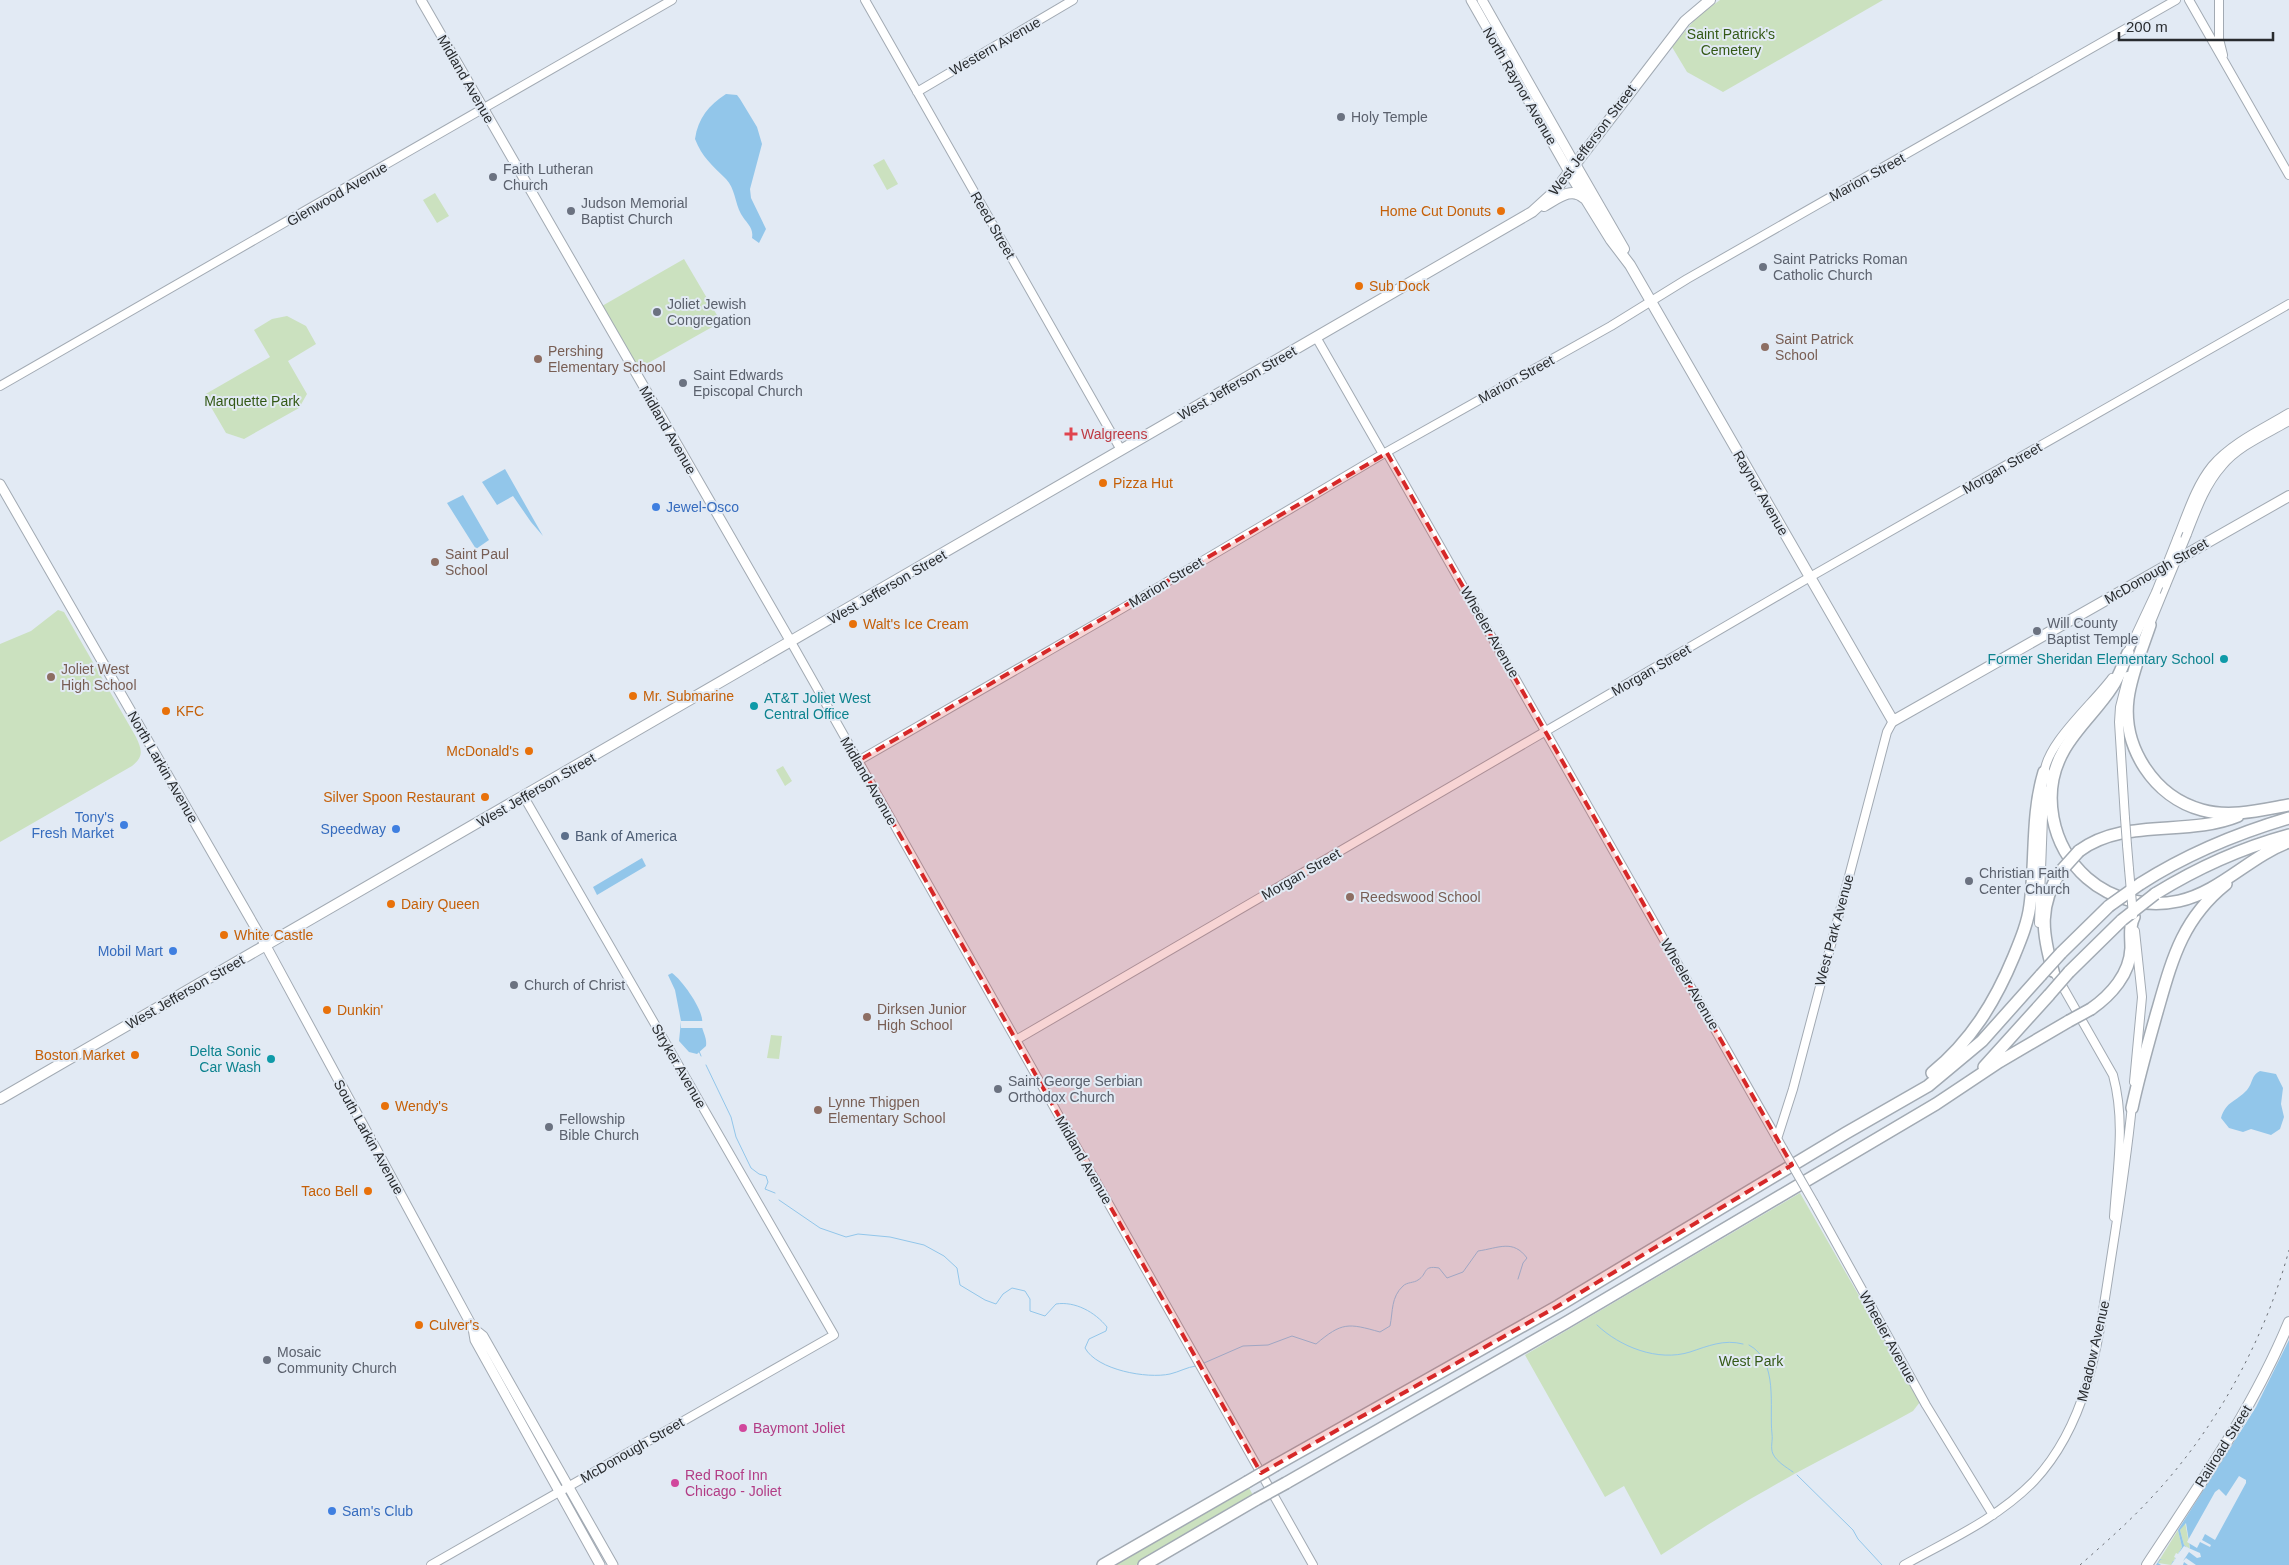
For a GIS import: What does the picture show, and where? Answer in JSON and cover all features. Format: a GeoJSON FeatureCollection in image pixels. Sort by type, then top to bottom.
{"type":"FeatureCollection","features":[{"type":"Feature","properties":{"kind":"highway"},"geometry":{"type":"LineString","coordinates":[[2150,625],[2133,675],[2127,713],[2134,748],[2144,766],[2158,784],[2175,799],[2201,810],[2234,813],[2289,805]]}},
{"type":"Feature","properties":{"kind":"highway"},"geometry":{"type":"LineString","coordinates":[[2128,652],[2112,688],[2068,743],[2053,778],[2051,800],[2053,822],[2064,851],[2081,873],[2098,887],[2133,902],[2157,904],[2180,901],[2197,895],[2262,855],[2289,842]]}},
{"type":"Feature","properties":{"kind":"highway"},"geometry":{"type":"LineString","coordinates":[[1846,1133],[1914,1088],[1941,1065],[1966,1040],[1999,993],[2022,936],[2030,906],[2036,808],[2044,772]]}},
{"type":"Feature","properties":{"kind":"highway"},"geometry":{"type":"LineString","coordinates":[[2053,971],[2045,942],[2043,918],[2049,894],[2060,870],[2079,852],[2091,843],[2110,835],[2221,822],[2249,812]]}},
{"type":"Feature","properties":{"kind":"highway"},"geometry":{"type":"LineString","coordinates":[[1103,1565],[1558,1306],[1846,1133],[1928,1086],[1982,1041],[2040,975],[2109,906],[2162,870],[2227,838],[2289,818]]}},
{"type":"Feature","properties":{"kind":"highway"},"geometry":{"type":"LineString","coordinates":[[1971,1080],[2069,972],[2155,894],[2176,880],[2235,852],[2289,835]]}},
{"type":"Feature","properties":{"kind":"highway"},"geometry":{"type":"LineString","coordinates":[[2132,1108],[2141,1065],[2181,938],[2202,906],[2262,855]]}},
{"type":"Feature","properties":{"kind":"highway"},"geometry":{"type":"LineString","coordinates":[[1144,1565],[1567,1322],[1936,1104],[1971,1080],[2091,1009],[2112,991],[2126,969],[2130,951],[2131,922],[2128,918]]}},
{"type":"Feature","properties":{"kind":"main road","name":"Midland Avenue"},"geometry":{"type":"LineString","coordinates":[[421,0],[790,642]]}},
{"type":"Feature","properties":{"kind":"main road","name":"North Raynor Avenue"},"geometry":{"type":"LineString","coordinates":[[1471,0],[1572,168]]}},
{"type":"Feature","properties":{"kind":"main road","name":"North Raynor Avenue"},"geometry":{"type":"LineString","coordinates":[[1482,0],[1572,168]]}},
{"type":"Feature","properties":{"kind":"main road","name":"West Jefferson Street"},"geometry":{"type":"LineString","coordinates":[[0,1099],[1532,212],[1545,201],[1572,168],[1665,44],[1694,12],[1710,0]]}},
{"type":"Feature","properties":{"kind":"main road","name":"Raynor Avenue"},"geometry":{"type":"LineString","coordinates":[[1572,168],[1584,198],[1610,240],[1630,265],[1892,721]]}},
{"type":"Feature","properties":{"kind":"main road","name":"Raynor Avenue"},"geometry":{"type":"LineString","coordinates":[[1572,168],[1624,248],[1630,265]]}},
{"type":"Feature","properties":{"kind":"main road"},"geometry":{"type":"LineString","coordinates":[[1532,212],[1572,192],[1578,192],[1584,198]]}},
{"type":"Feature","properties":{"kind":"main road","name":"North Larkin Avenue"},"geometry":{"type":"LineString","coordinates":[[0,484],[266,946]]}},
{"type":"Feature","properties":{"kind":"main road","name":"McDonough Street"},"geometry":{"type":"LineString","coordinates":[[1892,721],[2289,496]]}},
{"type":"Feature","properties":{"kind":"main road","name":"South Larkin Avenue"},"geometry":{"type":"LineString","coordinates":[[266,946],[473,1328],[475,1340],[600,1565]]}},
{"type":"Feature","properties":{"kind":"main road","name":"Railroad Street"},"geometry":{"type":"LineString","coordinates":[[2147,1565],[2244,1415],[2264,1378],[2289,1322]]}},
{"type":"Feature","properties":{"kind":"main road","name":"South Larkin Avenue"},"geometry":{"type":"LineString","coordinates":[[473,1328],[483,1336],[613,1565]]}},
{"type":"Feature","properties":{"kind":"street","name":"Glenwood Avenue"},"geometry":{"type":"LineString","coordinates":[[0,386],[672,0]]}},
{"type":"Feature","properties":{"kind":"street","name":"Reed Street"},"geometry":{"type":"LineString","coordinates":[[865,0],[1121,450]]}},
{"type":"Feature","properties":{"kind":"street","name":"Western Avenue"},"geometry":{"type":"LineString","coordinates":[[917,92],[1073,0]]}},
{"type":"Feature","properties":{"kind":"street","name":"Marion Street"},"geometry":{"type":"LineString","coordinates":[[858,761],[1385,454],[2176,0]]}},
{"type":"Feature","properties":{"kind":"street"},"geometry":{"type":"LineString","coordinates":[[2189,0],[2289,175]]}},
{"type":"Feature","properties":{"kind":"street"},"geometry":{"type":"LineString","coordinates":[[2219,0],[2219,39],[2225,64]]}},
{"type":"Feature","properties":{"kind":"street","name":"Morgan Street"},"geometry":{"type":"LineString","coordinates":[[1016,1040],[1810,577],[2289,304]]}},
{"type":"Feature","properties":{"kind":"street","name":"Wheeler Avenue"},"geometry":{"type":"LineString","coordinates":[[1316,337],[1546,731],[1814,1203],[1926,1405],[1994,1515]]}},
{"type":"Feature","properties":{"kind":"street"},"geometry":{"type":"LineString","coordinates":[[2110,1261],[2120,1150],[2118,1094],[2113,1076],[2053,971],[2045,950],[2040,928],[2044,772],[2061,737],[2107,685],[2128,652],[2156,592],[2202,481],[2213,465],[2241,442],[2289,408]]}},
{"type":"Feature","properties":{"kind":"street"},"geometry":{"type":"LineString","coordinates":[[2241,442],[2289,413]]}},
{"type":"Feature","properties":{"kind":"street"},"geometry":{"type":"LineString","coordinates":[[2110,1261],[2123,1184],[2142,997],[2141,973],[2128,918],[2127,845],[2119,738],[2120,707],[2134,658],[2150,625],[2212,478],[2223,464],[2235,454],[2289,422]]}},
{"type":"Feature","properties":{"kind":"street","name":"Midland Avenue"},"geometry":{"type":"LineString","coordinates":[[790,642],[1314,1565]]}},
{"type":"Feature","properties":{"kind":"street","name":"West Park Avenue"},"geometry":{"type":"LineString","coordinates":[[1777,1139],[1793,1089],[1887,732],[1892,721]]}},
{"type":"Feature","properties":{"kind":"street","name":"Stryker Avenue"},"geometry":{"type":"LineString","coordinates":[[524,797],[834,1335]]}},
{"type":"Feature","properties":{"kind":"street","name":"Meadow Avenue"},"geometry":{"type":"LineString","coordinates":[[1904,1565],[1994,1515],[2034,1481],[2051,1460],[2069,1432],[2090,1377],[2110,1261]]}},
{"type":"Feature","properties":{"kind":"street","name":"McDonough Street"},"geometry":{"type":"LineString","coordinates":[[431,1565],[834,1335]]}},
{"type":"Feature","properties":{"kind":"highlighted area"},"geometry":{"type":"Polygon","coordinates":[[[1387,453],[1792,1165],[1558,1306],[1261,1473],[858,761],[1387,453]]]}},
{"type":"Feature","properties":{"kind":"green space","name":"Saint Patrick's Cemetery"},"geometry":{"type":"Polygon","coordinates":[[[1720,0],[1883,0],[1723,92],[1687,72],[1672,47],[1697,17],[1720,0]]]}},
{"type":"Feature","properties":{"kind":"green space"},"geometry":{"type":"Polygon","coordinates":[[[884,159],[898,184],[887,190],[873,165],[884,159]]]}},
{"type":"Feature","properties":{"kind":"green space"},"geometry":{"type":"Polygon","coordinates":[[[435,193],[449,216],[437,223],[423,200],[435,193]]]}},
{"type":"Feature","properties":{"kind":"green space"},"geometry":{"type":"Polygon","coordinates":[[[684,259],[721,322],[643,366],[635,364],[602,306],[684,259]]]}},
{"type":"Feature","properties":{"kind":"green space","name":"Marquette Park"},"geometry":{"type":"Polygon","coordinates":[[[287,316],[306,326],[316,344],[288,361],[307,394],[299,408],[244,439],[226,433],[204,395],[270,357],[254,330],[272,319],[287,316]]]}},
{"type":"Feature","properties":{"kind":"green space","name":"Joliet West High School"},"geometry":{"type":"Polygon","coordinates":[[[58,610],[64,612],[136,737],[141,753],[139,759],[132,766],[0,842],[0,644],[31,631],[58,610]]]}},
{"type":"Feature","properties":{"kind":"green space"},"geometry":{"type":"Polygon","coordinates":[[[783,766],[792,781],[785,786],[776,770],[783,766]]]}},
{"type":"Feature","properties":{"kind":"green space"},"geometry":{"type":"Polygon","coordinates":[[[771,1035],[782,1036],[779,1059],[767,1058],[771,1035]]]}},
{"type":"Feature","properties":{"kind":"green space","name":"West Park"},"geometry":{"type":"Polygon","coordinates":[[[1800,1193],[1920,1402],[1913,1411],[1755,1497],[1661,1555],[1624,1486],[1605,1497],[1525,1355],[1800,1193]]]}},
{"type":"Feature","properties":{"kind":"green space"},"geometry":{"type":"Polygon","coordinates":[[[1248,1486],[1254,1497],[1136,1565],[1111,1565],[1248,1486]]]}},
{"type":"Feature","properties":{"kind":"green space"},"geometry":{"type":"Polygon","coordinates":[[[2185,1522],[2190,1549],[2184,1545],[2180,1530],[2185,1522]]]}},
{"type":"Feature","properties":{"kind":"green space"},"geometry":{"type":"Polygon","coordinates":[[[2178,1530],[2182,1547],[2171,1565],[2158,1563],[2160,1559],[2178,1530]]]}},
{"type":"Feature","properties":{"kind":"water"},"geometry":{"type":"Polygon","coordinates":[[[726,94],[737,95],[740,99],[757,127],[762,144],[750,189],[751,198],[766,229],[759,243],[752,238],[751,228],[741,214],[729,183],[704,156],[695,139],[696,131],[705,113],[726,94]]]}},
{"type":"Feature","properties":{"kind":"water"},"geometry":{"type":"Polygon","coordinates":[[[505,469],[543,536],[513,496],[497,505],[482,482],[505,469]]]}},
{"type":"Feature","properties":{"kind":"water"},"geometry":{"type":"Polygon","coordinates":[[[463,495],[489,540],[476,549],[447,503],[463,495]]]}},
{"type":"Feature","properties":{"kind":"water"},"geometry":{"type":"Polygon","coordinates":[[[642,858],[646,866],[597,895],[593,887],[642,858]]]}},
{"type":"Feature","properties":{"kind":"water"},"geometry":{"type":"Polygon","coordinates":[[[672,973],[681,981],[701,1014],[706,1046],[697,1054],[689,1052],[679,1041],[681,1021],[675,990],[668,975],[672,973]]]}},
{"type":"Feature","properties":{"kind":"water"},"geometry":{"type":"Polygon","coordinates":[[[2260,1071],[2276,1074],[2283,1088],[2281,1104],[2284,1117],[2280,1129],[2271,1135],[2251,1129],[2243,1132],[2229,1128],[2221,1118],[2226,1108],[2247,1090],[2255,1075],[2260,1071]]]}},
{"type":"Feature","properties":{"kind":"water"},"geometry":{"type":"Polygon","coordinates":[[[2289,1340],[2289,1565],[2171,1565],[2173,1561],[2167,1560],[2174,1561],[2182,1547],[2178,1530],[2256,1407],[2289,1340]],[[2186,1523],[2180,1530],[2184,1545],[2190,1548],[2186,1523]]]}},
{"type":"Feature","properties":{"kind":"pier"},"geometry":{"type":"Polygon","coordinates":[[[681,1021],[703,1021],[703,1028],[681,1028],[681,1021]]]}},
{"type":"Feature","properties":{"kind":"pier"},"geometry":{"type":"Polygon","coordinates":[[[2239,1476],[2246,1480],[2246,1483],[2215,1540],[2205,1534],[2202,1540],[2211,1545],[2210,1547],[2200,1542],[2197,1548],[2187,1542],[2215,1492],[2219,1489],[2226,1496],[2239,1476]]]}},
{"type":"Feature","properties":{"kind":"pier"},"geometry":{"type":"Polygon","coordinates":[[[2184,1546],[2200,1553],[2201,1557],[2197,1558],[2189,1552],[2183,1561],[2186,1558],[2196,1565],[2188,1565],[2184,1562],[2183,1565],[2171,1565],[2176,1558],[2174,1557],[2176,1553],[2178,1554],[2184,1546]]]}},
{"type":"Feature","properties":{"kind":"waterway"},"geometry":{"type":"LineString","coordinates":[[699,1051],[701,1056]]}},
{"type":"Feature","properties":{"kind":"waterway"},"geometry":{"type":"LineString","coordinates":[[706,1065],[731,1117],[736,1137],[751,1168],[759,1174],[766,1176],[768,1182],[765,1189],[775,1193]]}},
{"type":"Feature","properties":{"kind":"waterway"},"geometry":{"type":"LineString","coordinates":[[779,1200],[820,1228],[846,1237],[858,1234],[890,1237],[924,1245],[944,1256],[957,1268],[960,1285],[985,1300],[996,1304],[1003,1294],[1012,1288],[1025,1291],[1030,1299],[1030,1311],[1045,1316],[1056,1304],[1070,1304],[1091,1312],[1107,1327],[1106,1331],[1089,1339],[1085,1348],[1091,1356],[1111,1367],[1136,1374],[1160,1375],[1196,1366]]}},
{"type":"Feature","properties":{"kind":"waterway"},"geometry":{"type":"LineString","coordinates":[[1204,1363],[1243,1346],[1268,1345],[1292,1336],[1316,1344],[1332,1332],[1346,1326],[1380,1332],[1390,1326],[1394,1300],[1403,1286],[1415,1282],[1428,1269],[1434,1267],[1439,1268],[1447,1278],[1463,1272],[1478,1251],[1505,1246],[1516,1248],[1522,1252],[1527,1258],[1523,1263],[1518,1279]]}},
{"type":"Feature","properties":{"kind":"waterway"},"geometry":{"type":"LineString","coordinates":[[1597,1325],[1606,1333],[1628,1346],[1653,1354],[1678,1355],[1723,1343],[1743,1344]]}},
{"type":"Feature","properties":{"kind":"waterway"},"geometry":{"type":"LineString","coordinates":[[1749,1345],[1758,1352],[1765,1362],[1769,1373],[1773,1454],[1779,1462],[1793,1472]]}},
{"type":"Feature","properties":{"kind":"waterway"},"geometry":{"type":"LineString","coordinates":[[1797,1475],[1853,1530],[1858,1539],[1882,1565]]}},
{"type":"Feature","properties":{"kind":"railway"},"geometry":{"type":"LineString","coordinates":[[2080,1565],[2152,1497],[2175,1471],[2217,1412],[2236,1381],[2252,1349],[2279,1283],[2289,1250]]}},
{"type":"Feature","properties":{"kind":"place","name":"Holy Temple"},"geometry":{"type":"Point","coordinates":[1341,117]}},
{"type":"Feature","properties":{"kind":"place","name":"Faith Lutheran Church"},"geometry":{"type":"Point","coordinates":[493,177]}},
{"type":"Feature","properties":{"kind":"place","name":"Judson Memorial Baptist Church"},"geometry":{"type":"Point","coordinates":[571,211]}},
{"type":"Feature","properties":{"kind":"place","name":"Home Cut Donuts"},"geometry":{"type":"Point","coordinates":[1501,211]}},
{"type":"Feature","properties":{"kind":"place","name":"Saint Patricks Roman Catholic Church"},"geometry":{"type":"Point","coordinates":[1763,267]}},
{"type":"Feature","properties":{"kind":"place","name":"Sub Dock"},"geometry":{"type":"Point","coordinates":[1359,286]}},
{"type":"Feature","properties":{"kind":"place","name":"Joliet Jewish Congregation"},"geometry":{"type":"Point","coordinates":[657,312]}},
{"type":"Feature","properties":{"kind":"place","name":"Saint Patrick School"},"geometry":{"type":"Point","coordinates":[1765,347]}},
{"type":"Feature","properties":{"kind":"place","name":"Pershing Elementary School"},"geometry":{"type":"Point","coordinates":[538,359]}},
{"type":"Feature","properties":{"kind":"place","name":"Saint Edwards Episcopal Church"},"geometry":{"type":"Point","coordinates":[683,383]}},
{"type":"Feature","properties":{"kind":"place","name":"Walgreens"},"geometry":{"type":"Point","coordinates":[1071,434]}},
{"type":"Feature","properties":{"kind":"place","name":"Pizza Hut"},"geometry":{"type":"Point","coordinates":[1103,483]}},
{"type":"Feature","properties":{"kind":"place","name":"Jewel-Osco"},"geometry":{"type":"Point","coordinates":[656,507]}},
{"type":"Feature","properties":{"kind":"place","name":"Saint Paul School"},"geometry":{"type":"Point","coordinates":[435,562]}},
{"type":"Feature","properties":{"kind":"place","name":"Walt's Ice Cream"},"geometry":{"type":"Point","coordinates":[853,624]}},
{"type":"Feature","properties":{"kind":"place","name":"Will County Baptist Temple"},"geometry":{"type":"Point","coordinates":[2037,631]}},
{"type":"Feature","properties":{"kind":"place","name":"Former Sheridan Elementary School"},"geometry":{"type":"Point","coordinates":[2224,659]}},
{"type":"Feature","properties":{"kind":"place","name":"Joliet West High School"},"geometry":{"type":"Point","coordinates":[51,677]}},
{"type":"Feature","properties":{"kind":"place","name":"Mr. Submarine"},"geometry":{"type":"Point","coordinates":[633,696]}},
{"type":"Feature","properties":{"kind":"place","name":"AT&T Joliet West Central Office"},"geometry":{"type":"Point","coordinates":[754,706]}},
{"type":"Feature","properties":{"kind":"place","name":"KFC"},"geometry":{"type":"Point","coordinates":[166,711]}},
{"type":"Feature","properties":{"kind":"place","name":"McDonald's"},"geometry":{"type":"Point","coordinates":[529,751]}},
{"type":"Feature","properties":{"kind":"place","name":"Silver Spoon Restaurant"},"geometry":{"type":"Point","coordinates":[485,797]}},
{"type":"Feature","properties":{"kind":"place","name":"Tony's Fresh Market"},"geometry":{"type":"Point","coordinates":[124,825]}},
{"type":"Feature","properties":{"kind":"place","name":"Speedway"},"geometry":{"type":"Point","coordinates":[396,829]}},
{"type":"Feature","properties":{"kind":"place","name":"Bank of America"},"geometry":{"type":"Point","coordinates":[565,836]}},
{"type":"Feature","properties":{"kind":"place","name":"Christian Faith Center Church"},"geometry":{"type":"Point","coordinates":[1969,881]}},
{"type":"Feature","properties":{"kind":"place","name":"Reedswood School"},"geometry":{"type":"Point","coordinates":[1350,897]}},
{"type":"Feature","properties":{"kind":"place","name":"Dairy Queen"},"geometry":{"type":"Point","coordinates":[391,904]}},
{"type":"Feature","properties":{"kind":"place","name":"White Castle"},"geometry":{"type":"Point","coordinates":[224,935]}},
{"type":"Feature","properties":{"kind":"place","name":"Mobil Mart"},"geometry":{"type":"Point","coordinates":[173,951]}},
{"type":"Feature","properties":{"kind":"place","name":"Church of Christ"},"geometry":{"type":"Point","coordinates":[514,985]}},
{"type":"Feature","properties":{"kind":"place","name":"Dunkin'"},"geometry":{"type":"Point","coordinates":[327,1010]}},
{"type":"Feature","properties":{"kind":"place","name":"Dirksen Junior High School"},"geometry":{"type":"Point","coordinates":[867,1017]}},
{"type":"Feature","properties":{"kind":"place","name":"Boston Market"},"geometry":{"type":"Point","coordinates":[135,1055]}},
{"type":"Feature","properties":{"kind":"place","name":"Delta Sonic Car Wash"},"geometry":{"type":"Point","coordinates":[271,1059]}},
{"type":"Feature","properties":{"kind":"place","name":"Saint George Serbian Orthodox Church"},"geometry":{"type":"Point","coordinates":[998,1089]}},
{"type":"Feature","properties":{"kind":"place","name":"Wendy's"},"geometry":{"type":"Point","coordinates":[385,1106]}},
{"type":"Feature","properties":{"kind":"place","name":"Lynne Thigpen Elementary School"},"geometry":{"type":"Point","coordinates":[818,1110]}},
{"type":"Feature","properties":{"kind":"place","name":"Fellowship Bible Church"},"geometry":{"type":"Point","coordinates":[549,1127]}},
{"type":"Feature","properties":{"kind":"place","name":"Taco Bell"},"geometry":{"type":"Point","coordinates":[368,1191]}},
{"type":"Feature","properties":{"kind":"place","name":"Culver's"},"geometry":{"type":"Point","coordinates":[419,1325]}},
{"type":"Feature","properties":{"kind":"place","name":"Mosaic Community Church"},"geometry":{"type":"Point","coordinates":[267,1360]}},
{"type":"Feature","properties":{"kind":"place","name":"Baymont Joliet"},"geometry":{"type":"Point","coordinates":[743,1428]}},
{"type":"Feature","properties":{"kind":"place","name":"Red Roof Inn Chicago - Joliet"},"geometry":{"type":"Point","coordinates":[675,1483]}},
{"type":"Feature","properties":{"kind":"place","name":"Sam's Club"},"geometry":{"type":"Point","coordinates":[332,1511]}}]}
